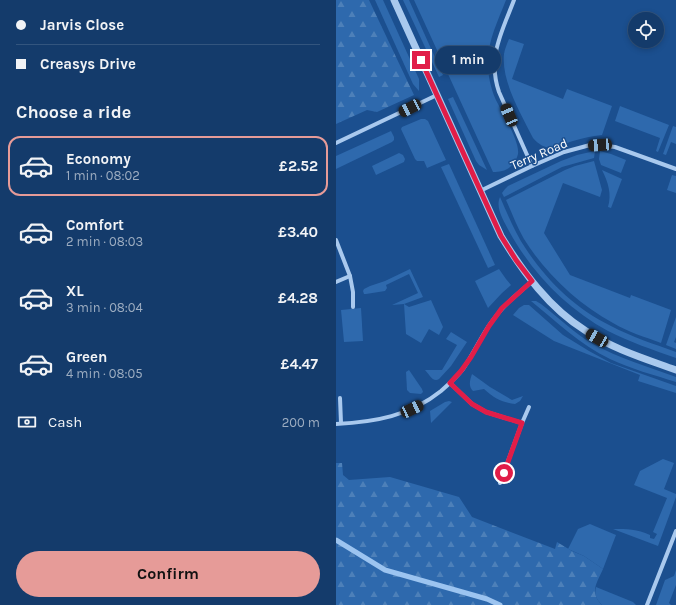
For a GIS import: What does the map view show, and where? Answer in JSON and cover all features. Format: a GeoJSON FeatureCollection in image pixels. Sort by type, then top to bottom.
{"type":"FeatureCollection","features":[{"type":"Feature","properties":{"kind":"street"},"geometry":{"type":"LineString","coordinates":[[394,0],[501,236],[516,260],[532,281],[557,309],[585,331],[620,349],[676,370]]}},
{"type":"Feature","properties":{"kind":"street"},"geometry":{"type":"LineString","coordinates":[[514,0],[498,41],[494,62],[495,74],[499,92],[532,166]]}},
{"type":"Feature","properties":{"kind":"street"},"geometry":{"type":"LineString","coordinates":[[336,143],[437,95]]}},
{"type":"Feature","properties":{"kind":"street","name":"Terry Road"},"geometry":{"type":"LineString","coordinates":[[480,191],[564,152],[600,145],[616,147],[676,169]]}},
{"type":"Feature","properties":{"kind":"street"},"geometry":{"type":"LineString","coordinates":[[336,240],[350,276],[354,307]]}},
{"type":"Feature","properties":{"kind":"street"},"geometry":{"type":"LineString","coordinates":[[336,282],[350,276]]}},
{"type":"Feature","properties":{"kind":"street"},"geometry":{"type":"LineString","coordinates":[[336,424],[362,422],[396,415],[428,401],[450,383],[461,371],[499,312],[510,300],[532,281]]}},
{"type":"Feature","properties":{"kind":"street"},"geometry":{"type":"LineString","coordinates":[[450,383],[472,404],[486,412],[522,423]]}},
{"type":"Feature","properties":{"kind":"street"},"geometry":{"type":"LineString","coordinates":[[340,398],[341,423]]}},
{"type":"Feature","properties":{"kind":"street"},"geometry":{"type":"LineString","coordinates":[[500,483],[522,423],[530,407]]}},
{"type":"Feature","properties":{"kind":"street"},"geometry":{"type":"LineString","coordinates":[[647,605],[676,531]]}},
{"type":"Feature","properties":{"kind":"green space"},"geometry":{"type":"Polygon","coordinates":[[[336,0],[369,0],[414,95],[377,112],[367,110],[336,124],[336,0]]]}},
{"type":"Feature","properties":{"kind":"green space"},"geometry":{"type":"Polygon","coordinates":[[[375,0],[383,0],[419,79],[419,91],[413,84],[375,0]]]}},
{"type":"Feature","properties":{"kind":"green space"},"geometry":{"type":"Polygon","coordinates":[[[403,0],[409,0],[443,75],[439,77],[403,0]]]}},
{"type":"Feature","properties":{"kind":"green space"},"geometry":{"type":"Polygon","coordinates":[[[414,0],[506,0],[491,40],[488,65],[489,78],[495,98],[510,126],[518,148],[518,154],[513,164],[508,169],[493,172],[414,0]]]}},
{"type":"Feature","properties":{"kind":"green space"},"geometry":{"type":"Polygon","coordinates":[[[509,39],[524,44],[512,79],[563,99],[567,89],[612,106],[602,135],[580,139],[552,147],[543,146],[533,138],[513,97],[506,75],[504,54],[509,39]]]}},
{"type":"Feature","properties":{"kind":"green space"},"geometry":{"type":"Polygon","coordinates":[[[453,97],[487,170],[476,161],[448,99],[453,97]]]}},
{"type":"Feature","properties":{"kind":"green space"},"geometry":{"type":"Polygon","coordinates":[[[620,106],[669,125],[658,152],[656,151],[660,138],[615,121],[620,106]]]}},
{"type":"Feature","properties":{"kind":"green space"},"geometry":{"type":"Polygon","coordinates":[[[421,119],[428,121],[446,160],[427,168],[424,161],[417,161],[415,159],[401,129],[402,127],[421,119]]]}},
{"type":"Feature","properties":{"kind":"green space"},"geometry":{"type":"Polygon","coordinates":[[[673,126],[676,127],[676,144],[671,142],[666,155],[663,154],[673,126]]]}},
{"type":"Feature","properties":{"kind":"green space"},"geometry":{"type":"Polygon","coordinates":[[[391,131],[394,137],[392,142],[336,169],[336,156],[391,131]]]}},
{"type":"Feature","properties":{"kind":"green space"},"geometry":{"type":"Polygon","coordinates":[[[595,151],[594,158],[562,167],[504,197],[502,193],[508,186],[561,161],[577,155],[595,151]]]}},
{"type":"Feature","properties":{"kind":"green space"},"geometry":{"type":"Polygon","coordinates":[[[600,151],[626,160],[621,173],[601,165],[599,159],[600,151]]]}},
{"type":"Feature","properties":{"kind":"green space"},"geometry":{"type":"Polygon","coordinates":[[[399,153],[403,155],[405,159],[404,162],[376,175],[372,166],[399,153]]]}},
{"type":"Feature","properties":{"kind":"green space"},"geometry":{"type":"Polygon","coordinates":[[[594,161],[602,190],[600,197],[563,183],[544,233],[570,275],[630,298],[631,295],[671,310],[661,343],[631,332],[613,323],[587,307],[563,287],[532,252],[517,225],[506,200],[565,170],[594,161]]]}},
{"type":"Feature","properties":{"kind":"green space"},"geometry":{"type":"Polygon","coordinates":[[[449,164],[495,265],[488,268],[441,167],[449,164]]]}},
{"type":"Feature","properties":{"kind":"green space"},"geometry":{"type":"Polygon","coordinates":[[[602,170],[622,179],[611,208],[608,207],[610,197],[609,188],[602,170]]]}},
{"type":"Feature","properties":{"kind":"green space"},"geometry":{"type":"Polygon","coordinates":[[[672,175],[676,176],[676,193],[667,190],[672,175]]]}},
{"type":"Feature","properties":{"kind":"green space"},"geometry":{"type":"Polygon","coordinates":[[[500,197],[522,243],[543,272],[563,293],[574,303],[611,326],[635,337],[676,352],[676,358],[608,331],[578,312],[564,300],[539,275],[518,246],[499,210],[500,197]]]}},
{"type":"Feature","properties":{"kind":"green space"},"geometry":{"type":"Polygon","coordinates":[[[410,269],[423,297],[404,304],[392,305],[418,293],[409,274],[386,285],[387,288],[385,291],[364,294],[363,291],[370,286],[385,281],[410,269]]]}},
{"type":"Feature","properties":{"kind":"green space"},"geometry":{"type":"Polygon","coordinates":[[[499,269],[511,285],[488,308],[475,281],[499,269]]]}},
{"type":"Feature","properties":{"kind":"green space"},"geometry":{"type":"Polygon","coordinates":[[[431,300],[443,327],[439,335],[429,329],[421,343],[406,334],[404,304],[409,307],[431,300]]]}},
{"type":"Feature","properties":{"kind":"green space"},"geometry":{"type":"Polygon","coordinates":[[[531,301],[536,301],[541,304],[593,344],[623,358],[676,377],[676,382],[626,366],[599,353],[569,332],[531,301]]]}},
{"type":"Feature","properties":{"kind":"green space"},"geometry":{"type":"Polygon","coordinates":[[[524,305],[529,305],[563,335],[589,351],[611,363],[676,386],[676,393],[638,381],[640,375],[554,341],[513,315],[524,305]]]}},
{"type":"Feature","properties":{"kind":"green space"},"geometry":{"type":"Polygon","coordinates":[[[361,308],[363,341],[344,342],[341,310],[361,308]]]}},
{"type":"Feature","properties":{"kind":"green space"},"geometry":{"type":"Polygon","coordinates":[[[676,317],[676,337],[674,342],[676,343],[676,349],[666,345],[676,317]]]}},
{"type":"Feature","properties":{"kind":"green space"},"geometry":{"type":"Polygon","coordinates":[[[451,332],[467,342],[451,366],[439,379],[435,380],[431,378],[425,370],[442,370],[457,345],[446,339],[451,332]]]}},
{"type":"Feature","properties":{"kind":"green space"},"geometry":{"type":"Polygon","coordinates":[[[409,370],[422,389],[423,392],[421,394],[410,393],[407,390],[406,372],[409,370]]]}},
{"type":"Feature","properties":{"kind":"green space"},"geometry":{"type":"Polygon","coordinates":[[[472,374],[512,400],[523,396],[520,401],[515,404],[498,400],[484,389],[473,391],[470,385],[472,374]]]}},
{"type":"Feature","properties":{"kind":"green space"},"geometry":{"type":"Polygon","coordinates":[[[449,401],[452,402],[431,423],[430,411],[449,401]]]}},
{"type":"Feature","properties":{"kind":"green space"},"geometry":{"type":"Polygon","coordinates":[[[663,459],[674,463],[664,489],[676,494],[676,497],[658,546],[613,529],[636,530],[650,535],[650,538],[654,539],[657,534],[653,532],[667,498],[634,485],[640,471],[663,459]]]}},
{"type":"Feature","properties":{"kind":"green space"},"geometry":{"type":"Polygon","coordinates":[[[336,463],[342,463],[343,475],[349,480],[390,477],[459,497],[472,517],[555,549],[557,542],[584,556],[603,569],[595,587],[596,596],[602,605],[336,605],[336,463]]]}},
{"type":"Feature","properties":{"kind":"green space"},"geometry":{"type":"Polygon","coordinates":[[[590,524],[616,535],[603,569],[584,556],[568,549],[578,529],[590,524]]]}},
{"type":"Feature","properties":{"kind":"green space"},"geometry":{"type":"Polygon","coordinates":[[[676,570],[676,585],[669,603],[671,605],[656,605],[665,580],[674,576],[676,570]]]}},
{"type":"Feature","properties":{"kind":"green space"},"geometry":{"type":"Polygon","coordinates":[[[596,587],[633,602],[636,605],[602,605],[596,597],[596,587]]]}},
{"type":"Feature","properties":{"kind":"waterway"},"geometry":{"type":"LineString","coordinates":[[336,540],[385,570],[487,599],[500,605]]}},
{"type":"Feature","properties":{"kind":"route"},"geometry":{"type":"LineString","coordinates":[[421,60],[501,236],[516,260],[532,281],[502,308],[482,336],[471,357],[450,383],[472,404],[486,412],[522,423],[504,473]]}}]}
